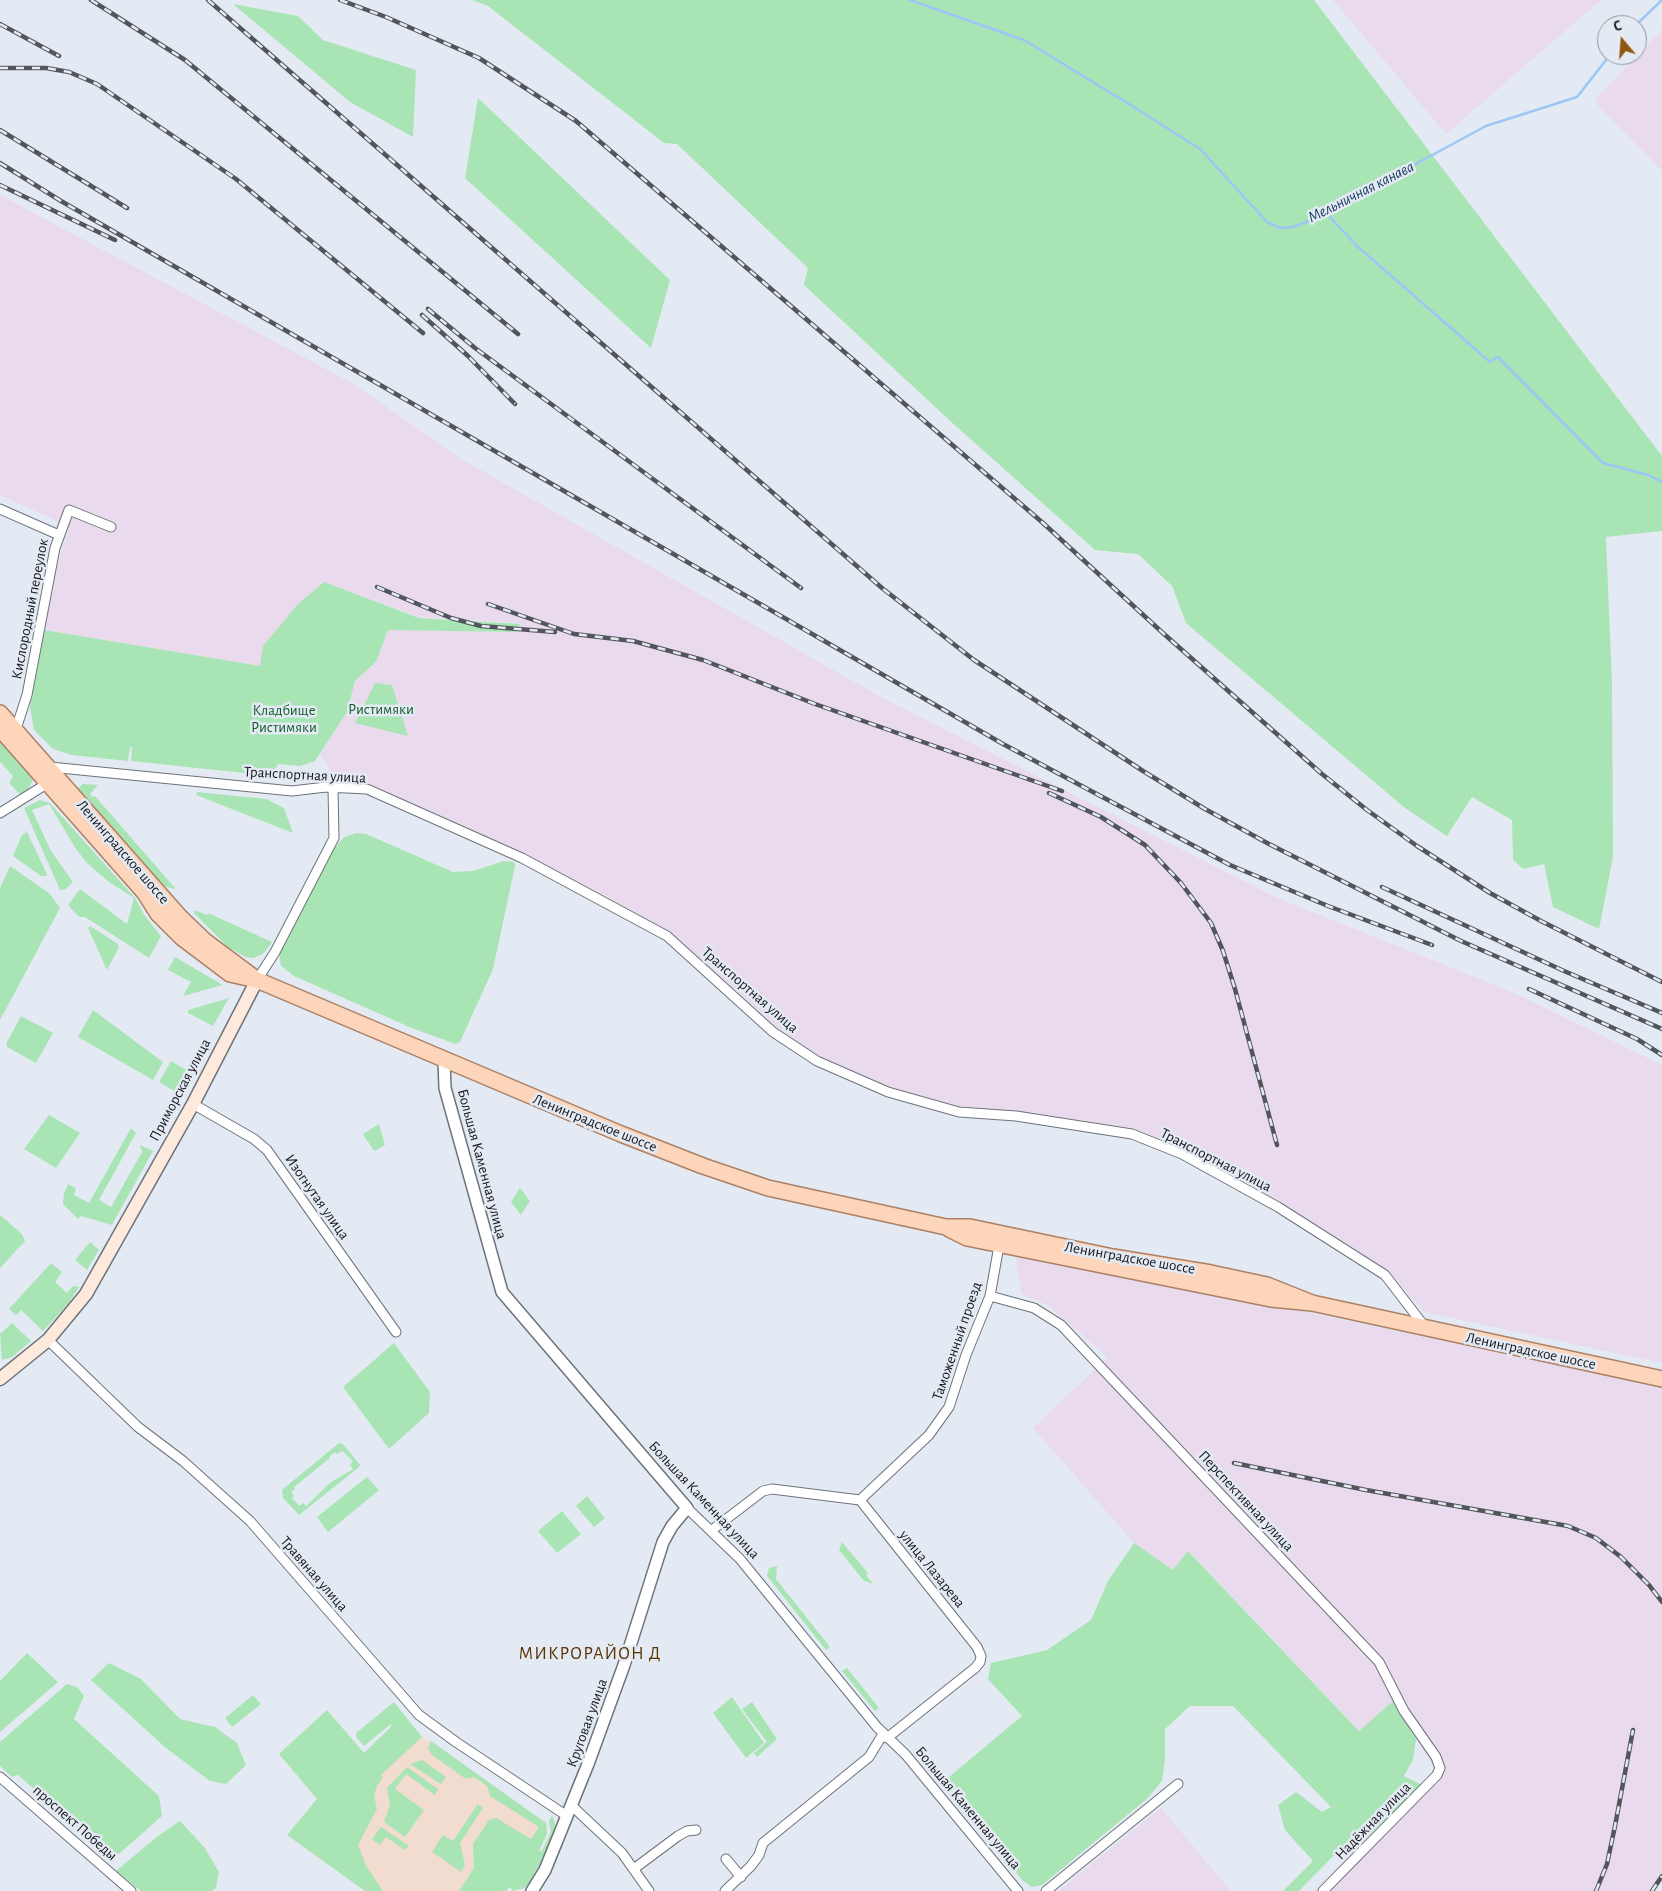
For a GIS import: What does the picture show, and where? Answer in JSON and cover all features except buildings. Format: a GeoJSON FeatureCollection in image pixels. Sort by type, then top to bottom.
{"type":"FeatureCollection","features":[{"type":"Feature","properties":{"kind":"main road","name":"Ленинградское шоссе"},"geometry":{"type":"LineString","coordinates":[[0,713],[50,767],[180,917],[205,941],[257,980]]}},
{"type":"Feature","properties":{"kind":"main road","name":"Ленинградское шоссе"},"geometry":{"type":"LineString","coordinates":[[0,730],[144,892],[158,914],[181,937],[230,974],[257,980],[444,1060],[703,1166],[768,1188],[946,1227],[967,1238],[1000,1239],[1271,1299],[1312,1303],[1662,1379]]}},
{"type":"Feature","properties":{"kind":"main road","name":"Приморская улица"},"geometry":{"type":"LineString","coordinates":[[0,1379],[48,1340],[86,1294],[193,1104],[257,980]]}},
{"type":"Feature","properties":{"kind":"street"},"geometry":{"type":"LineString","coordinates":[[0,510],[59,535]]}},
{"type":"Feature","properties":{"kind":"street","name":"Кислородный переулок"},"geometry":{"type":"LineString","coordinates":[[16,729],[27,695],[59,535],[69,510],[111,527]]}},
{"type":"Feature","properties":{"kind":"street","name":"Транспортная улица"},"geometry":{"type":"LineString","coordinates":[[50,767],[292,791],[333,788],[367,789],[522,858],[667,936],[773,1032],[817,1061],[888,1092],[959,1112],[1016,1116],[1132,1134],[1182,1154],[1278,1207],[1384,1275],[1426,1329]]}},
{"type":"Feature","properties":{"kind":"street"},"geometry":{"type":"LineString","coordinates":[[0,813],[48,783]]}},
{"type":"Feature","properties":{"kind":"street","name":"Приморская улица"},"geometry":{"type":"LineString","coordinates":[[257,980],[275,952],[334,838],[333,788]]}},
{"type":"Feature","properties":{"kind":"street","name":"Большая Каменная улица"},"geometry":{"type":"LineString","coordinates":[[444,1060],[445,1088],[502,1292],[687,1508],[740,1559],[885,1736],[906,1755],[1018,1891]]}},
{"type":"Feature","properties":{"kind":"street","name":"Изогнутая улица"},"geometry":{"type":"LineString","coordinates":[[193,1104],[259,1142],[267,1150],[396,1332]]}},
{"type":"Feature","properties":{"kind":"street","name":"Таможенный проезд"},"geometry":{"type":"LineString","coordinates":[[860,1500],[937,1427],[949,1407],[966,1355],[990,1296],[1000,1239]]}},
{"type":"Feature","properties":{"kind":"street","name":"Перспективная улица"},"geometry":{"type":"LineString","coordinates":[[990,1296],[1034,1308],[1061,1325],[1379,1662],[1404,1710],[1436,1757],[1440,1768]]}},
{"type":"Feature","properties":{"kind":"street","name":"Травяная улица"},"geometry":{"type":"LineString","coordinates":[[48,1340],[138,1427],[183,1461],[250,1521],[420,1715],[442,1733],[569,1810],[622,1853],[635,1868],[649,1891]]}},
{"type":"Feature","properties":{"kind":"street"},"geometry":{"type":"LineString","coordinates":[[712,1530],[763,1491],[772,1489],[860,1500]]}},
{"type":"Feature","properties":{"kind":"street","name":"улица Лазарева"},"geometry":{"type":"LineString","coordinates":[[860,1500],[977,1647],[981,1656],[980,1662],[975,1668],[885,1736]]}},
{"type":"Feature","properties":{"kind":"street","name":"Круговая улица"},"geometry":{"type":"LineString","coordinates":[[532,1891],[545,1870],[624,1665],[663,1542],[672,1526],[687,1508]]}},
{"type":"Feature","properties":{"kind":"street"},"geometry":{"type":"LineString","coordinates":[[725,1891],[741,1877],[759,1855],[763,1843],[869,1757],[885,1736]]}},
{"type":"Feature","properties":{"kind":"street","name":"Надёжная улица"},"geometry":{"type":"LineString","coordinates":[[1323,1891],[1437,1775],[1440,1768]]}},
{"type":"Feature","properties":{"kind":"street","name":"проспект Победы"},"geometry":{"type":"LineString","coordinates":[[0,1777],[131,1891]]}},
{"type":"Feature","properties":{"kind":"street"},"geometry":{"type":"LineString","coordinates":[[1046,1891],[1178,1784]]}},
{"type":"Feature","properties":{"kind":"street"},"geometry":{"type":"LineString","coordinates":[[635,1868],[678,1836],[687,1831],[696,1830]]}},
{"type":"Feature","properties":{"kind":"street"},"geometry":{"type":"LineString","coordinates":[[726,1859],[741,1877]]}},
{"type":"Feature","properties":{"kind":"shaded area"},"geometry":{"type":"Polygon","coordinates":[[[1333,0],[1601,0],[1446,134],[1333,0]]]}},
{"type":"Feature","properties":{"kind":"shaded area"},"geometry":{"type":"Polygon","coordinates":[[[1662,30],[1662,171],[1594,101],[1628,65],[1647,65],[1647,46],[1662,30]]]}},
{"type":"Feature","properties":{"kind":"shaded area"},"geometry":{"type":"Polygon","coordinates":[[[0,195],[352,383],[463,460],[881,697],[1275,897],[1512,992],[1662,1065],[1662,1363],[1424,1312],[1389,1271],[1282,1203],[1187,1150],[1132,1128],[1016,1111],[959,1106],[893,1088],[819,1056],[779,1029],[671,933],[524,854],[363,781],[330,770],[320,754],[347,712],[355,681],[376,663],[388,630],[517,632],[520,623],[419,617],[324,582],[264,646],[260,666],[44,630],[57,567],[69,529],[51,518],[0,495],[0,195]]]}},
{"type":"Feature","properties":{"kind":"shaded area"},"geometry":{"type":"Polygon","coordinates":[[[1015,1252],[1662,1386],[1662,1882],[1652,1891],[1313,1891],[1435,1770],[1393,1701],[1360,1731],[1189,1551],[1173,1570],[1134,1543],[1033,1428],[1108,1357],[1047,1305],[1022,1294],[1015,1252]]]}},
{"type":"Feature","properties":{"kind":"shaded area"},"geometry":{"type":"Polygon","coordinates":[[[327,1710],[364,1753],[390,1728],[402,1713],[422,1737],[476,1774],[544,1828],[506,1891],[365,1891],[287,1835],[317,1799],[279,1754],[327,1710]]]}},
{"type":"Feature","properties":{"kind":"shaded area"},"geometry":{"type":"Polygon","coordinates":[[[1161,1808],[1231,1891],[1058,1891],[1161,1808]]]}},
{"type":"Feature","properties":{"kind":"green space"},"geometry":{"type":"Polygon","coordinates":[[[472,0],[1314,0],[1662,456],[1662,531],[1606,537],[1612,683],[1613,857],[1599,929],[1553,907],[1544,864],[1523,869],[1513,860],[1512,820],[1472,797],[1447,836],[1405,808],[1186,623],[1172,586],[1138,554],[1095,550],[948,419],[804,285],[808,268],[677,144],[664,143],[488,6],[472,0]]]}},
{"type":"Feature","properties":{"kind":"green space"},"geometry":{"type":"Polygon","coordinates":[[[233,4],[298,16],[323,40],[416,70],[413,137],[350,102],[233,4]]]}},
{"type":"Feature","properties":{"kind":"green space"},"geometry":{"type":"Polygon","coordinates":[[[478,98],[670,280],[651,348],[465,178],[478,98]]]}},
{"type":"Feature","properties":{"kind":"green space","name":"Кладбище Ристимяки"},"geometry":{"type":"Polygon","coordinates":[[[324,582],[419,618],[520,624],[517,632],[388,630],[376,662],[355,681],[347,712],[315,761],[300,766],[278,764],[272,776],[131,761],[132,747],[130,747],[128,761],[72,755],[53,749],[34,730],[30,707],[44,630],[260,666],[263,646],[298,604],[324,582]]]}},
{"type":"Feature","properties":{"kind":"green space","name":"Ристимяки"},"geometry":{"type":"Polygon","coordinates":[[[375,683],[392,685],[408,736],[355,723],[375,683]]]}},
{"type":"Feature","properties":{"kind":"green space"},"geometry":{"type":"Polygon","coordinates":[[[0,740],[30,774],[33,780],[26,793],[20,794],[9,783],[13,776],[0,762],[0,740]]]}},
{"type":"Feature","properties":{"kind":"green space"},"geometry":{"type":"Polygon","coordinates":[[[83,784],[98,785],[90,794],[93,797],[95,796],[174,889],[161,885],[77,789],[83,784]]]}},
{"type":"Feature","properties":{"kind":"green space"},"geometry":{"type":"Polygon","coordinates":[[[197,792],[266,799],[284,808],[293,833],[196,795],[197,792]]]}},
{"type":"Feature","properties":{"kind":"green space"},"geometry":{"type":"Polygon","coordinates":[[[40,800],[50,803],[135,898],[145,916],[161,936],[149,958],[85,917],[79,917],[68,905],[80,889],[127,924],[134,898],[109,882],[87,863],[76,849],[49,804],[32,810],[51,851],[73,882],[66,889],[60,890],[24,808],[40,800]]]}},
{"type":"Feature","properties":{"kind":"green space"},"geometry":{"type":"Polygon","coordinates":[[[27,832],[47,876],[41,876],[13,856],[22,835],[27,832]]]}},
{"type":"Feature","properties":{"kind":"green space"},"geometry":{"type":"Polygon","coordinates":[[[357,833],[366,834],[453,872],[473,871],[504,861],[514,862],[515,866],[493,969],[460,1042],[456,1044],[414,1029],[294,976],[281,966],[279,952],[333,850],[344,837],[357,833]]]}},
{"type":"Feature","properties":{"kind":"green space"},"geometry":{"type":"Polygon","coordinates":[[[10,866],[49,893],[60,908],[0,1020],[0,888],[10,866]]]}},
{"type":"Feature","properties":{"kind":"green space"},"geometry":{"type":"Polygon","coordinates":[[[195,910],[207,915],[208,913],[272,942],[263,954],[253,958],[246,957],[228,947],[194,913],[195,910]]]}},
{"type":"Feature","properties":{"kind":"green space"},"geometry":{"type":"Polygon","coordinates":[[[90,926],[118,944],[119,947],[107,970],[88,928],[90,926]]]}},
{"type":"Feature","properties":{"kind":"green space"},"geometry":{"type":"Polygon","coordinates":[[[175,957],[223,985],[183,996],[191,982],[168,970],[175,957]]]}},
{"type":"Feature","properties":{"kind":"green space"},"geometry":{"type":"Polygon","coordinates":[[[229,998],[213,1026],[188,1013],[188,1010],[229,998]]]}},
{"type":"Feature","properties":{"kind":"green space"},"geometry":{"type":"Polygon","coordinates":[[[93,1010],[163,1062],[153,1080],[78,1037],[93,1010]]]}},
{"type":"Feature","properties":{"kind":"green space"},"geometry":{"type":"Polygon","coordinates":[[[21,1016],[53,1033],[36,1063],[7,1047],[7,1042],[21,1016]]]}},
{"type":"Feature","properties":{"kind":"green space"},"geometry":{"type":"Polygon","coordinates":[[[171,1061],[195,1075],[183,1096],[159,1082],[171,1061]]]}},
{"type":"Feature","properties":{"kind":"green space"},"geometry":{"type":"Polygon","coordinates":[[[49,1115],[80,1133],[56,1168],[24,1149],[49,1115]]]}},
{"type":"Feature","properties":{"kind":"green space"},"geometry":{"type":"Polygon","coordinates":[[[379,1124],[385,1145],[374,1151],[363,1134],[379,1124]]]}},
{"type":"Feature","properties":{"kind":"green space"},"geometry":{"type":"Polygon","coordinates":[[[131,1128],[136,1133],[99,1200],[111,1207],[142,1152],[140,1145],[153,1151],[112,1225],[81,1216],[78,1219],[63,1204],[64,1193],[68,1184],[76,1188],[74,1195],[89,1203],[131,1128]]]}},
{"type":"Feature","properties":{"kind":"green space"},"geometry":{"type":"Polygon","coordinates":[[[520,1188],[530,1201],[521,1215],[511,1202],[520,1188]]]}},
{"type":"Feature","properties":{"kind":"green space"},"geometry":{"type":"Polygon","coordinates":[[[0,1215],[22,1234],[25,1241],[0,1268],[0,1215]]]}},
{"type":"Feature","properties":{"kind":"green space"},"geometry":{"type":"Polygon","coordinates":[[[90,1242],[99,1250],[87,1270],[75,1260],[90,1242]]]}},
{"type":"Feature","properties":{"kind":"green space"},"geometry":{"type":"Polygon","coordinates":[[[51,1263],[62,1272],[55,1282],[67,1293],[73,1286],[79,1287],[68,1304],[43,1331],[21,1310],[16,1315],[9,1309],[51,1263]]]}},
{"type":"Feature","properties":{"kind":"green space"},"geometry":{"type":"Polygon","coordinates":[[[12,1323],[31,1341],[12,1357],[2,1360],[0,1334],[12,1323]]]}},
{"type":"Feature","properties":{"kind":"green space"},"geometry":{"type":"Polygon","coordinates":[[[394,1343],[430,1392],[429,1413],[389,1449],[343,1387],[394,1343]]]}},
{"type":"Feature","properties":{"kind":"green space"},"geometry":{"type":"Polygon","coordinates":[[[339,1443],[343,1444],[360,1465],[299,1515],[283,1498],[282,1490],[339,1443]],[[342,1451],[337,1454],[335,1452],[294,1487],[295,1489],[291,1492],[294,1496],[292,1498],[299,1506],[303,1503],[306,1506],[330,1483],[353,1469],[350,1465],[353,1461],[342,1451]]]}},
{"type":"Feature","properties":{"kind":"green space"},"geometry":{"type":"Polygon","coordinates":[[[367,1477],[379,1490],[328,1532],[317,1517],[367,1477]]]}},
{"type":"Feature","properties":{"kind":"green space"},"geometry":{"type":"Polygon","coordinates":[[[587,1496],[605,1518],[594,1527],[576,1506],[587,1496]]]}},
{"type":"Feature","properties":{"kind":"green space"},"geometry":{"type":"Polygon","coordinates":[[[562,1511],[581,1534],[557,1553],[538,1531],[562,1511]]]}},
{"type":"Feature","properties":{"kind":"green space"},"geometry":{"type":"Polygon","coordinates":[[[842,1542],[868,1573],[866,1575],[873,1584],[864,1581],[839,1550],[842,1542]]]}},
{"type":"Feature","properties":{"kind":"green space"},"geometry":{"type":"Polygon","coordinates":[[[1134,1543],[1173,1570],[1188,1551],[1359,1731],[1393,1701],[1416,1739],[1413,1760],[1404,1776],[1422,1785],[1352,1852],[1344,1845],[1299,1891],[1283,1891],[1313,1861],[1285,1830],[1278,1805],[1296,1792],[1322,1812],[1331,1807],[1233,1706],[1190,1706],[1165,1729],[1165,1760],[1162,1781],[1148,1798],[1042,1885],[1032,1887],[1023,1881],[951,1792],[949,1777],[1022,1716],[988,1679],[991,1663],[1047,1650],[1091,1620],[1108,1581],[1134,1543]]]}},
{"type":"Feature","properties":{"kind":"green space"},"geometry":{"type":"Polygon","coordinates":[[[777,1566],[776,1579],[830,1647],[826,1650],[767,1576],[769,1568],[777,1566]]]}},
{"type":"Feature","properties":{"kind":"green space"},"geometry":{"type":"Polygon","coordinates":[[[27,1653],[58,1682],[0,1732],[0,1681],[27,1653]]]}},
{"type":"Feature","properties":{"kind":"green space"},"geometry":{"type":"Polygon","coordinates":[[[109,1663],[141,1679],[180,1719],[215,1727],[237,1743],[246,1765],[226,1784],[210,1781],[166,1748],[91,1680],[109,1663]]]}},
{"type":"Feature","properties":{"kind":"green space"},"geometry":{"type":"Polygon","coordinates":[[[847,1668],[879,1708],[875,1711],[842,1671],[847,1668]]]}},
{"type":"Feature","properties":{"kind":"green space"},"geometry":{"type":"Polygon","coordinates":[[[67,1684],[77,1687],[84,1696],[74,1719],[159,1796],[162,1816],[113,1859],[18,1775],[12,1777],[0,1766],[0,1742],[67,1684]]]}},
{"type":"Feature","properties":{"kind":"green space"},"geometry":{"type":"Polygon","coordinates":[[[253,1695],[261,1704],[232,1727],[225,1718],[253,1695]]]}},
{"type":"Feature","properties":{"kind":"green space"},"geometry":{"type":"Polygon","coordinates":[[[732,1697],[764,1743],[746,1758],[713,1713],[732,1697]]]}},
{"type":"Feature","properties":{"kind":"green space"},"geometry":{"type":"Polygon","coordinates":[[[394,1702],[422,1737],[381,1775],[383,1777],[374,1795],[377,1809],[358,1845],[366,1866],[383,1891],[365,1891],[287,1835],[317,1799],[279,1754],[327,1710],[364,1753],[390,1728],[392,1723],[364,1746],[356,1737],[356,1733],[394,1702]]]}},
{"type":"Feature","properties":{"kind":"green space"},"geometry":{"type":"Polygon","coordinates":[[[752,1702],[777,1739],[757,1757],[754,1753],[767,1742],[742,1709],[752,1702]]]}},
{"type":"Feature","properties":{"kind":"green space"},"geometry":{"type":"Polygon","coordinates":[[[431,1741],[546,1823],[547,1834],[540,1849],[541,1853],[551,1832],[549,1822],[552,1815],[556,1826],[542,1860],[529,1884],[524,1888],[513,1891],[510,1887],[506,1891],[459,1891],[474,1868],[473,1844],[489,1820],[496,1818],[531,1839],[539,1827],[490,1796],[487,1786],[474,1777],[466,1779],[432,1755],[428,1748],[431,1741]]]}},
{"type":"Feature","properties":{"kind":"green space"},"geometry":{"type":"Polygon","coordinates":[[[422,1760],[446,1777],[441,1784],[410,1764],[422,1760]]]}},
{"type":"Feature","properties":{"kind":"green space"},"geometry":{"type":"Polygon","coordinates":[[[407,1767],[438,1789],[435,1795],[406,1774],[395,1789],[424,1810],[405,1837],[384,1822],[390,1805],[387,1788],[407,1767]]]}},
{"type":"Feature","properties":{"kind":"green space"},"geometry":{"type":"Polygon","coordinates":[[[478,1804],[483,1808],[460,1843],[465,1865],[461,1872],[432,1852],[443,1835],[453,1841],[478,1804]]]}},
{"type":"Feature","properties":{"kind":"green space"},"geometry":{"type":"Polygon","coordinates":[[[180,1821],[205,1848],[219,1872],[216,1888],[212,1891],[141,1891],[116,1871],[158,1836],[180,1821]]]}},
{"type":"Feature","properties":{"kind":"green space"},"geometry":{"type":"Polygon","coordinates":[[[381,1827],[409,1846],[405,1850],[386,1837],[380,1845],[372,1839],[381,1827]]]}},
{"type":"Feature","properties":{"kind":"waterway","name":"Мельничная канава"},"geometry":{"type":"LineString","coordinates":[[910,0],[1024,40],[1129,104],[1200,149],[1267,222],[1280,228],[1293,227],[1312,220],[1486,126],[1577,97],[1602,65]]}},
{"type":"Feature","properties":{"kind":"waterway","name":"Мельничная канава"},"geometry":{"type":"LineString","coordinates":[[1646,15],[1662,0]]}},
{"type":"Feature","properties":{"kind":"waterway"},"geometry":{"type":"LineString","coordinates":[[1326,213],[1357,246],[1490,362],[1498,357],[1603,463],[1648,475],[1662,482]]}},
{"type":"Feature","properties":{"kind":"railway"},"geometry":{"type":"LineString","coordinates":[[91,0],[185,60],[518,334]]}},
{"type":"Feature","properties":{"kind":"railway"},"geometry":{"type":"LineString","coordinates":[[208,0],[882,588],[974,660],[1143,771],[1205,809],[1269,844],[1461,941],[1662,1029]]}},
{"type":"Feature","properties":{"kind":"railway"},"geometry":{"type":"LineString","coordinates":[[340,0],[386,17],[479,58],[576,121],[1043,523],[1164,634],[1322,774],[1367,810],[1417,846],[1490,893],[1662,982]]}},
{"type":"Feature","properties":{"kind":"railway"},"geometry":{"type":"LineString","coordinates":[[0,24],[59,56]]}},
{"type":"Feature","properties":{"kind":"railway"},"geometry":{"type":"LineString","coordinates":[[0,68],[46,68],[69,72],[97,84],[236,179],[423,333]]}},
{"type":"Feature","properties":{"kind":"railway"},"geometry":{"type":"LineString","coordinates":[[0,130],[127,208]]}},
{"type":"Feature","properties":{"kind":"railway"},"geometry":{"type":"LineString","coordinates":[[0,163],[61,201],[1003,744],[1230,865],[1328,906],[1432,945]]}},
{"type":"Feature","properties":{"kind":"railway"},"geometry":{"type":"LineString","coordinates":[[0,185],[115,240]]}},
{"type":"Feature","properties":{"kind":"railway"},"geometry":{"type":"LineString","coordinates":[[428,309],[475,348],[801,588]]}},
{"type":"Feature","properties":{"kind":"railway"},"geometry":{"type":"LineString","coordinates":[[422,315],[468,356],[515,404]]}},
{"type":"Feature","properties":{"kind":"railway"},"geometry":{"type":"LineString","coordinates":[[377,587],[451,618],[481,626],[555,632]]}},
{"type":"Feature","properties":{"kind":"railway"},"geometry":{"type":"LineString","coordinates":[[488,604],[574,634],[633,641],[703,660],[815,704],[1062,791]]}},
{"type":"Feature","properties":{"kind":"railway"},"geometry":{"type":"LineString","coordinates":[[1049,793],[1101,817],[1145,845],[1181,883],[1211,923],[1223,951],[1235,989],[1277,1145]]}},
{"type":"Feature","properties":{"kind":"railway"},"geometry":{"type":"LineString","coordinates":[[1382,887],[1564,971],[1662,1013]]}},
{"type":"Feature","properties":{"kind":"railway"},"geometry":{"type":"LineString","coordinates":[[1529,989],[1637,1039],[1662,1055]]}},
{"type":"Feature","properties":{"kind":"railway"},"geometry":{"type":"LineString","coordinates":[[1234,1463],[1366,1490],[1568,1526],[1596,1538],[1621,1557],[1649,1585],[1662,1602]]}},
{"type":"Feature","properties":{"kind":"railway"},"geometry":{"type":"LineString","coordinates":[[1596,1891],[1607,1864],[1633,1730]]}},
{"type":"Feature","properties":{"kind":"railway"},"geometry":{"type":"LineString","coordinates":[[1652,1891],[1662,1876]]}},
{"type":"Feature","properties":{"kind":"district","name":"МИКРОРАЙОН Д"},"geometry":{"type":"Point","coordinates":[590,1654]}}]}
